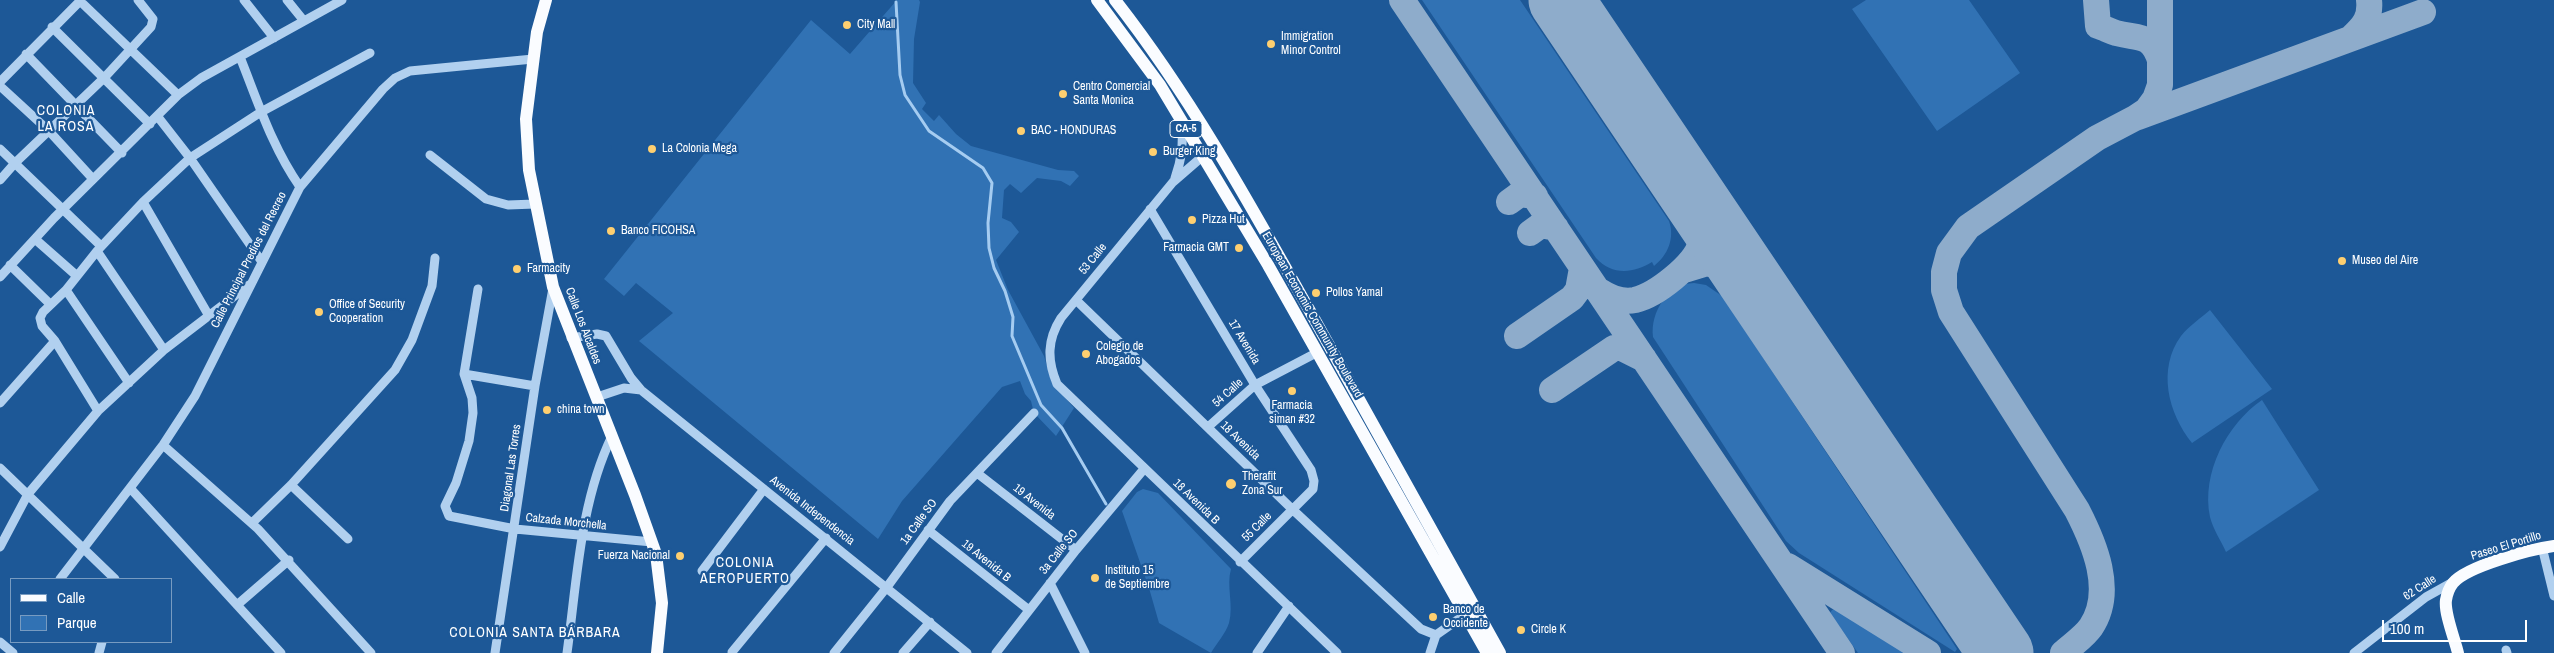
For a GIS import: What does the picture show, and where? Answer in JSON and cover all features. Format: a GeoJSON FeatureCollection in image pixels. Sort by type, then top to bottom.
{"type":"FeatureCollection","features":[{"type":"Feature","properties":{"kind":"main road","name":"Calle Los Alcaldes"},"geometry":{"type":"LineString","coordinates":[[546,0],[533,60],[526,119],[529,170],[553,288],[652,542],[662,603],[657,653]]}},
{"type":"Feature","properties":{"kind":"main road","name":"European Economic Community Boulevard"},"geometry":{"type":"LineString","coordinates":[[1097,0],[1160,85],[1203,156],[1318,352],[1488,653]]}},
{"type":"Feature","properties":{"kind":"main road","name":"European Economic Community Boulevard"},"geometry":{"type":"LineString","coordinates":[[1115,0],[1173,78],[1282,263],[1500,653]]}},
{"type":"Feature","properties":{"kind":"main road","name":"Paseo El Portillo"},"geometry":{"type":"LineString","coordinates":[[2453,582],[2467,572],[2548,546]]}},
{"type":"Feature","properties":{"kind":"main road"},"geometry":{"type":"LineString","coordinates":[[2453,582],[2445,603],[2458,653]]}},
{"type":"Feature","properties":{"kind":"street"},"geometry":{"type":"LineString","coordinates":[[0,82],[80,0],[178,95]]}},
{"type":"Feature","properties":{"kind":"street"},"geometry":{"type":"LineString","coordinates":[[0,180],[15,163],[104,78],[151,27],[153,19],[138,0]]}},
{"type":"Feature","properties":{"kind":"street"},"geometry":{"type":"LineString","coordinates":[[244,0],[274,38]]}},
{"type":"Feature","properties":{"kind":"street"},"geometry":{"type":"LineString","coordinates":[[287,0],[304,21]]}},
{"type":"Feature","properties":{"kind":"street"},"geometry":{"type":"LineString","coordinates":[[0,275],[178,95],[201,78],[304,21],[328,3],[342,0]]}},
{"type":"Feature","properties":{"kind":"street"},"geometry":{"type":"LineString","coordinates":[[52,27],[150,124]]}},
{"type":"Feature","properties":{"kind":"street"},"geometry":{"type":"LineString","coordinates":[[98,411],[55,341],[42,326],[40,318],[50,304],[66,290],[99,248],[143,202],[190,158],[261,112],[370,53]]}},
{"type":"Feature","properties":{"kind":"street"},"geometry":{"type":"LineString","coordinates":[[26,54],[122,153]]}},
{"type":"Feature","properties":{"kind":"street"},"geometry":{"type":"LineString","coordinates":[[240,57],[282,162],[300,187]]}},
{"type":"Feature","properties":{"kind":"street","name":"Calle Principal Predios del Recreo"},"geometry":{"type":"LineString","coordinates":[[61,578],[163,445],[195,396],[300,187],[383,89],[395,78],[410,71],[533,60]]}},
{"type":"Feature","properties":{"kind":"street"},"geometry":{"type":"LineString","coordinates":[[0,86],[49,131],[93,180]]}},
{"type":"Feature","properties":{"kind":"street"},"geometry":{"type":"LineString","coordinates":[[158,117],[190,158],[262,262]]}},
{"type":"Feature","properties":{"kind":"street","name":"53 Calle"},"geometry":{"type":"LineString","coordinates":[[1173,182],[1180,163],[1182,149],[1181,121]]}},
{"type":"Feature","properties":{"kind":"street"},"geometry":{"type":"LineString","coordinates":[[0,149],[99,248],[164,350]]}},
{"type":"Feature","properties":{"kind":"street"},"geometry":{"type":"LineString","coordinates":[[430,155],[486,199],[508,205],[535,204]]}},
{"type":"Feature","properties":{"kind":"street","name":"53 Calle"},"geometry":{"type":"LineString","coordinates":[[1049,360],[1051,335],[1061,318],[1173,182],[1203,156]]}},
{"type":"Feature","properties":{"kind":"street"},"geometry":{"type":"LineString","coordinates":[[143,202],[209,316]]}},
{"type":"Feature","properties":{"kind":"street","name":"17 Avenida"},"geometry":{"type":"LineString","coordinates":[[1150,209],[1255,385],[1310,470],[1314,481],[1313,489]]}},
{"type":"Feature","properties":{"kind":"street"},"geometry":{"type":"LineString","coordinates":[[35,239],[77,276]]}},
{"type":"Feature","properties":{"kind":"street"},"geometry":{"type":"LineString","coordinates":[[252,523],[291,485],[395,370],[412,340],[432,286],[435,258]]}},
{"type":"Feature","properties":{"kind":"street"},"geometry":{"type":"LineString","coordinates":[[10,265],[50,304]]}},
{"type":"Feature","properties":{"kind":"street"},"geometry":{"type":"LineString","coordinates":[[0,546],[28,494],[98,411],[164,350],[252,283]]}},
{"type":"Feature","properties":{"kind":"street","name":"Diagonal Las Torres"},"geometry":{"type":"LineString","coordinates":[[495,653],[535,386],[553,288]]}},
{"type":"Feature","properties":{"kind":"street"},"geometry":{"type":"LineString","coordinates":[[478,289],[464,374],[535,386]]}},
{"type":"Feature","properties":{"kind":"street"},"geometry":{"type":"LineString","coordinates":[[66,290],[129,383]]}},
{"type":"Feature","properties":{"kind":"street","name":"18 Avenida"},"geometry":{"type":"LineString","coordinates":[[1076,300],[1292,509],[1421,629],[1436,635]]}},
{"type":"Feature","properties":{"kind":"street","name":"Avenida Independencia"},"geometry":{"type":"LineString","coordinates":[[571,338],[597,334],[606,336],[631,378],[641,390],[888,587],[967,653]]}},
{"type":"Feature","properties":{"kind":"street"},"geometry":{"type":"LineString","coordinates":[[0,403],[55,341]]}},
{"type":"Feature","properties":{"kind":"street","name":"54 Calle"},"geometry":{"type":"LineString","coordinates":[[1208,427],[1255,385],[1318,352]]}},
{"type":"Feature","properties":{"kind":"street","name":"18 Avenida B"},"geometry":{"type":"LineString","coordinates":[[1049,360],[1057,384],[1240,562],[1337,653]]}},
{"type":"Feature","properties":{"kind":"street","name":"Calzada Morchella"},"geometry":{"type":"LineString","coordinates":[[464,374],[472,398],[473,414],[467,448],[456,483],[444,506],[449,516],[515,529],[652,542]]}},
{"type":"Feature","properties":{"kind":"street"},"geometry":{"type":"LineString","coordinates":[[597,397],[624,388],[641,390]]}},
{"type":"Feature","properties":{"kind":"street","name":"1a Calle SO"},"geometry":{"type":"LineString","coordinates":[[834,653],[888,587],[950,500],[1034,413]]}},
{"type":"Feature","properties":{"kind":"street"},"geometry":{"type":"LineString","coordinates":[[567,653],[583,536],[602,458],[612,436]]}},
{"type":"Feature","properties":{"kind":"street"},"geometry":{"type":"LineString","coordinates":[[163,445],[252,523],[289,560],[371,653]]}},
{"type":"Feature","properties":{"kind":"street"},"geometry":{"type":"LineString","coordinates":[[0,468],[114,578]]}},
{"type":"Feature","properties":{"kind":"street","name":"3a Calle SO"},"geometry":{"type":"LineString","coordinates":[[996,653],[1076,550],[1144,469]]}},
{"type":"Feature","properties":{"kind":"street","name":"19 Avenida"},"geometry":{"type":"LineString","coordinates":[[977,473],[1076,550]]}},
{"type":"Feature","properties":{"kind":"street"},"geometry":{"type":"LineString","coordinates":[[291,485],[348,539]]}},
{"type":"Feature","properties":{"kind":"street"},"geometry":{"type":"LineString","coordinates":[[130,488],[280,653]]}},
{"type":"Feature","properties":{"kind":"street"},"geometry":{"type":"LineString","coordinates":[[702,571],[764,489]]}},
{"type":"Feature","properties":{"kind":"street","name":"55 Calle"},"geometry":{"type":"LineString","coordinates":[[1240,562],[1313,489]]}},
{"type":"Feature","properties":{"kind":"street","name":"19 Avenida B"},"geometry":{"type":"LineString","coordinates":[[928,530],[1029,610]]}},
{"type":"Feature","properties":{"kind":"street"},"geometry":{"type":"LineString","coordinates":[[732,652],[826,538]]}},
{"type":"Feature","properties":{"kind":"street"},"geometry":{"type":"LineString","coordinates":[[2548,546],[2554,596]]}},
{"type":"Feature","properties":{"kind":"street"},"geometry":{"type":"LineString","coordinates":[[237,605],[289,560]]}},
{"type":"Feature","properties":{"kind":"street","name":"62 Calle"},"geometry":{"type":"LineString","coordinates":[[2354,653],[2426,597],[2453,582]]}},
{"type":"Feature","properties":{"kind":"street"},"geometry":{"type":"LineString","coordinates":[[1050,583],[1085,653]]}},
{"type":"Feature","properties":{"kind":"street"},"geometry":{"type":"LineString","coordinates":[[1257,653],[1289,606]]}},
{"type":"Feature","properties":{"kind":"street"},"geometry":{"type":"LineString","coordinates":[[1430,653],[1436,635],[1466,614]]}},
{"type":"Feature","properties":{"kind":"street"},"geometry":{"type":"LineString","coordinates":[[903,653],[930,622]]}},
{"type":"Feature","properties":{"kind":"street"},"geometry":{"type":"LineString","coordinates":[[0,642],[11,649]]}},
{"type":"Feature","properties":{"kind":"green space"},"geometry":{"type":"Polygon","coordinates":[[[897,0],[919,0],[920,2],[914,39],[913,83],[926,103],[922,109],[934,121],[939,115],[956,134],[971,146],[1058,170],[1074,171],[1079,176],[1070,186],[1061,181],[1037,178],[1021,193],[1010,184],[1004,190],[1002,218],[1011,222],[1019,232],[996,260],[1008,290],[1044,356],[1052,383],[1074,408],[1056,436],[1034,413],[1031,401],[1025,394],[1020,381],[1002,387],[902,501],[878,539],[639,341],[673,313],[636,283],[624,296],[604,279],[811,20],[850,54],[897,0]]]}},
{"type":"Feature","properties":{"kind":"green space"},"geometry":{"type":"Polygon","coordinates":[[[1422,0],[1520,0],[1669,221],[1671,240],[1659,262],[1654,266],[1652,262],[1637,269],[1622,271],[1602,264],[1596,258],[1422,0]]]}},
{"type":"Feature","properties":{"kind":"green space"},"geometry":{"type":"Polygon","coordinates":[[[1866,0],[1969,0],[2020,73],[1937,131],[1852,9],[1866,0]]]}},
{"type":"Feature","properties":{"kind":"green space"},"geometry":{"type":"Polygon","coordinates":[[[1694,283],[1706,285],[1722,296],[1957,649],[1955,652],[1799,553],[1786,541],[1653,337],[1654,318],[1663,301],[1676,288],[1694,283]]]}},
{"type":"Feature","properties":{"kind":"green space"},"geometry":{"type":"Polygon","coordinates":[[[2210,310],[2272,389],[2192,443],[2177,418],[2168,391],[2169,362],[2181,336],[2191,325],[2210,310]]]}},
{"type":"Feature","properties":{"kind":"green space"},"geometry":{"type":"Polygon","coordinates":[[[2262,400],[2319,490],[2226,552],[2210,517],[2208,500],[2213,467],[2228,436],[2238,422],[2262,400]]]}},
{"type":"Feature","properties":{"kind":"green space"},"geometry":{"type":"Polygon","coordinates":[[[1143,489],[1158,493],[1231,569],[1229,582],[1231,609],[1229,623],[1211,653],[1159,623],[1122,511],[1137,492],[1143,489]]]}},
{"type":"Feature","properties":{"kind":"green space"},"geometry":{"type":"Polygon","coordinates":[[[1837,608],[1909,653],[1858,653],[1830,613],[1837,608]]]}},
{"type":"Feature","properties":{"kind":"waterway"},"geometry":{"type":"LineString","coordinates":[[896,2],[900,75],[905,95],[929,131],[983,168],[992,183],[988,223],[989,248],[994,268],[1005,291],[1013,317],[1012,336],[1041,405],[1062,428],[1106,504]]}},
{"type":"Feature","properties":{"kind":"taxiway"},"geometry":{"type":"LineString","coordinates":[[1402,0],[1842,653]]}},
{"type":"Feature","properties":{"kind":"taxiway"},"geometry":{"type":"LineString","coordinates":[[2096,0],[2098,26],[2116,33],[2148,41],[2153,45],[2160,60]]}},
{"type":"Feature","properties":{"kind":"taxiway"},"geometry":{"type":"LineString","coordinates":[[2063,653],[2088,631],[2098,613],[2102,583],[2095,552],[2077,510],[1951,312],[1944,290],[1944,272],[1949,253],[1968,227],[2097,138],[2147,110],[2155,99],[2160,85],[2160,0]]}},
{"type":"Feature","properties":{"kind":"taxiway"},"geometry":{"type":"LineString","coordinates":[[2351,38],[2360,30],[2368,17],[2369,0]]}},
{"type":"Feature","properties":{"kind":"taxiway"},"geometry":{"type":"LineString","coordinates":[[2138,117],[2423,12]]}},
{"type":"Feature","properties":{"kind":"taxiway"},"geometry":{"type":"LineString","coordinates":[[1509,202],[1520,194],[1535,196]]}},
{"type":"Feature","properties":{"kind":"taxiway"},"geometry":{"type":"LineString","coordinates":[[1595,288],[1614,298],[1629,301],[1644,297],[1664,286],[1691,260],[1701,243],[1703,229],[1699,205]]}},
{"type":"Feature","properties":{"kind":"taxiway"},"geometry":{"type":"LineString","coordinates":[[1530,233],[1541,225],[1556,228]]}},
{"type":"Feature","properties":{"kind":"taxiway"},"geometry":{"type":"LineString","coordinates":[[1684,270],[1707,263],[1744,272]]}},
{"type":"Feature","properties":{"kind":"taxiway"},"geometry":{"type":"LineString","coordinates":[[1517,336],[1572,298],[1578,290],[1582,268]]}},
{"type":"Feature","properties":{"kind":"taxiway"},"geometry":{"type":"LineString","coordinates":[[1552,390],[1614,348],[1622,348],[1644,359]]}},
{"type":"Feature","properties":{"kind":"taxiway"},"geometry":{"type":"LineString","coordinates":[[1788,566],[1928,653]]}},
{"type":"Feature","properties":{"kind":"runway"},"geometry":{"type":"LineString","coordinates":[[1561,0],[2001,653]]}},
{"type":"Feature","properties":{"kind":"place","name":"City Mall"},"geometry":{"type":"Point","coordinates":[847,25]}},
{"type":"Feature","properties":{"kind":"place","name":"Immigration Minor Control"},"geometry":{"type":"Point","coordinates":[1271,44]}},
{"type":"Feature","properties":{"kind":"place","name":"Centro Comercial Santa Monica"},"geometry":{"type":"Point","coordinates":[1063,94]}},
{"type":"Feature","properties":{"kind":"place","name":"BAC - HONDURAS"},"geometry":{"type":"Point","coordinates":[1021,131]}},
{"type":"Feature","properties":{"kind":"place","name":"La Colonia Mega"},"geometry":{"type":"Point","coordinates":[652,149]}},
{"type":"Feature","properties":{"kind":"place","name":"Burger King"},"geometry":{"type":"Point","coordinates":[1153,152]}},
{"type":"Feature","properties":{"kind":"place","name":"Pizza Hut"},"geometry":{"type":"Point","coordinates":[1192,220]}},
{"type":"Feature","properties":{"kind":"place","name":"Banco FICOHSA"},"geometry":{"type":"Point","coordinates":[611,231]}},
{"type":"Feature","properties":{"kind":"place","name":"Farmacia GMT"},"geometry":{"type":"Point","coordinates":[1239,248]}},
{"type":"Feature","properties":{"kind":"place","name":"Museo del Aire"},"geometry":{"type":"Point","coordinates":[2342,261]}},
{"type":"Feature","properties":{"kind":"place","name":"Farmacity"},"geometry":{"type":"Point","coordinates":[517,269]}},
{"type":"Feature","properties":{"kind":"place","name":"Pollos Yamal"},"geometry":{"type":"Point","coordinates":[1316,293]}},
{"type":"Feature","properties":{"kind":"place","name":"Office of Security Cooperation"},"geometry":{"type":"Point","coordinates":[319,312]}},
{"type":"Feature","properties":{"kind":"place","name":"Colegio de Abogados"},"geometry":{"type":"Point","coordinates":[1086,354]}},
{"type":"Feature","properties":{"kind":"place","name":"Farmacia siman #32"},"geometry":{"type":"Point","coordinates":[1292,391]}},
{"type":"Feature","properties":{"kind":"place","name":"china town"},"geometry":{"type":"Point","coordinates":[547,410]}},
{"type":"Feature","properties":{"kind":"place","name":"Therafit Zona Sur"},"geometry":{"type":"Point","coordinates":[1231,484]}},
{"type":"Feature","properties":{"kind":"place","name":"Fuerza Nacional"},"geometry":{"type":"Point","coordinates":[680,556]}},
{"type":"Feature","properties":{"kind":"place","name":"Instituto 15 de Septiembre"},"geometry":{"type":"Point","coordinates":[1095,578]}},
{"type":"Feature","properties":{"kind":"place","name":"Banco de Occidente"},"geometry":{"type":"Point","coordinates":[1433,617]}},
{"type":"Feature","properties":{"kind":"place","name":"Circle K"},"geometry":{"type":"Point","coordinates":[1521,630]}},
{"type":"Feature","properties":{"kind":"district","name":"COLONIA LA ROSA"},"geometry":{"type":"Point","coordinates":[66,120]}},
{"type":"Feature","properties":{"kind":"district","name":"COLONIA AEROPUERTO"},"geometry":{"type":"Point","coordinates":[745,572]}},
{"type":"Feature","properties":{"kind":"district","name":"COLONIA SANTA BÁRBARA"},"geometry":{"type":"Point","coordinates":[535,633]}}]}
